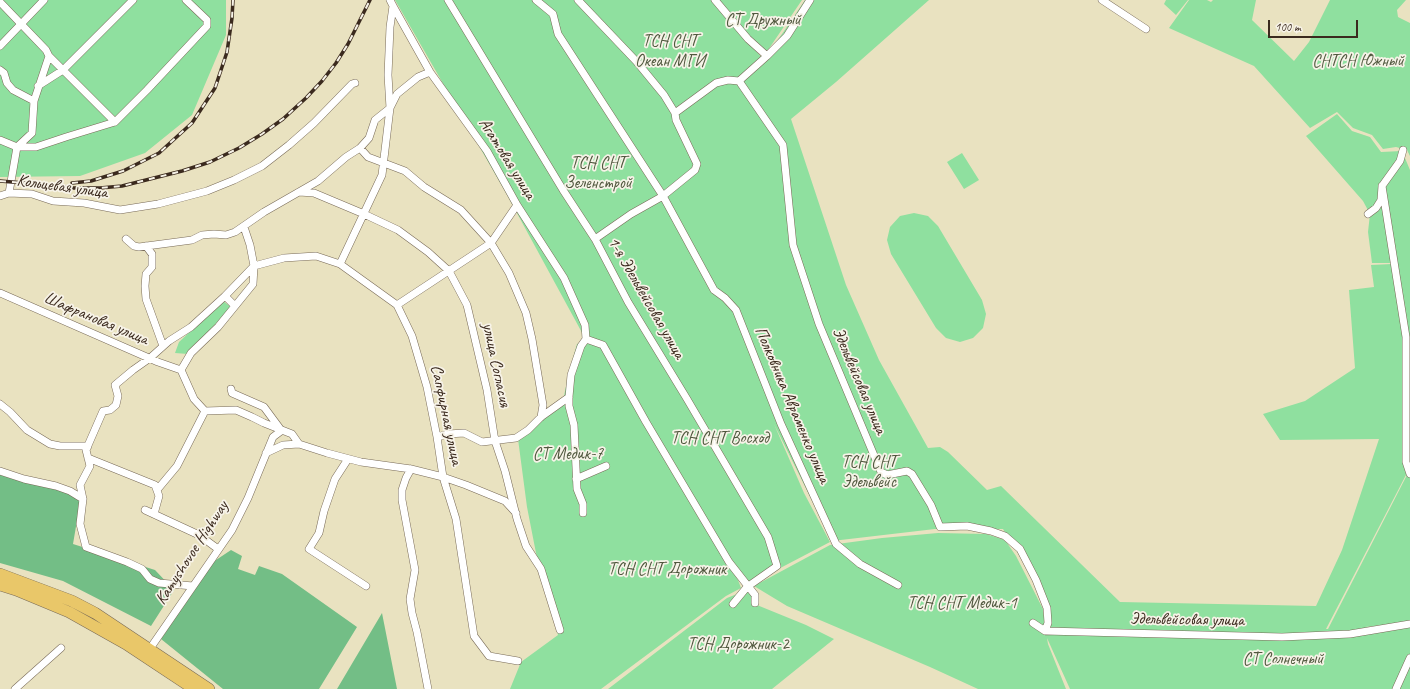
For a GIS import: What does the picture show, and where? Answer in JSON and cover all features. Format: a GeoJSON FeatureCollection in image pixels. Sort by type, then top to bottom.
{"type":"FeatureCollection","features":[{"type":"Feature","properties":{"kind":"main road"},"geometry":{"type":"LineString","coordinates":[[0,574],[72,601],[94,613],[209,689]]}},
{"type":"Feature","properties":{"kind":"main road"},"geometry":{"type":"LineString","coordinates":[[0,585],[69,612],[126,644],[194,689]]}},
{"type":"Feature","properties":{"kind":"main road"},"geometry":{"type":"LineString","coordinates":[[0,589],[16,590]]}},
{"type":"Feature","properties":{"kind":"street"},"geometry":{"type":"LineString","coordinates":[[0,46],[44,0]]}},
{"type":"Feature","properties":{"kind":"street"},"geometry":{"type":"LineString","coordinates":[[38,86],[64,70],[133,0]]}},
{"type":"Feature","properties":{"kind":"street"},"geometry":{"type":"LineString","coordinates":[[0,140],[17,147],[36,147],[66,136],[115,122],[207,26],[207,20],[186,0]]}},
{"type":"Feature","properties":{"kind":"street","name":"1-я Эдельвейсовая улица"},"geometry":{"type":"LineString","coordinates":[[448,0],[562,190],[595,239],[628,302],[768,536],[777,566],[747,587],[733,604]]}},
{"type":"Feature","properties":{"kind":"street","name":"Полковника Авраменко улица"},"geometry":{"type":"LineString","coordinates":[[536,0],[553,14],[558,34],[663,196],[714,290],[725,298],[736,310],[781,424],[836,544],[860,564],[898,585]]}},
{"type":"Feature","properties":{"kind":"street"},"geometry":{"type":"LineString","coordinates":[[578,0],[636,61],[664,95],[675,113],[676,120],[697,164],[695,170],[663,196],[632,214],[595,239]]}},
{"type":"Feature","properties":{"kind":"street"},"geometry":{"type":"LineString","coordinates":[[716,0],[748,40],[767,56]]}},
{"type":"Feature","properties":{"kind":"street"},"geometry":{"type":"LineString","coordinates":[[675,113],[716,83],[728,80],[739,81],[787,36],[810,0]]}},
{"type":"Feature","properties":{"kind":"street"},"geometry":{"type":"LineString","coordinates":[[1102,0],[1146,29]]}},
{"type":"Feature","properties":{"kind":"street"},"geometry":{"type":"LineString","coordinates":[[0,2],[46,50],[49,56],[115,122]]}},
{"type":"Feature","properties":{"kind":"street"},"geometry":{"type":"LineString","coordinates":[[340,264],[382,175],[390,108],[388,75],[392,3]]}},
{"type":"Feature","properties":{"kind":"street","name":"Агатовая улица"},"geometry":{"type":"LineString","coordinates":[[392,3],[430,72],[486,151],[517,205],[564,278],[585,325],[586,339]]}},
{"type":"Feature","properties":{"kind":"street"},"geometry":{"type":"LineString","coordinates":[[9,193],[17,147],[32,133],[34,101],[49,56]]}},
{"type":"Feature","properties":{"kind":"street"},"geometry":{"type":"LineString","coordinates":[[0,70],[4,74],[7,83],[13,90],[34,101]]}},
{"type":"Feature","properties":{"kind":"street"},"geometry":{"type":"LineString","coordinates":[[126,239],[134,246],[139,247],[192,240],[202,235],[226,235],[235,232],[264,212],[318,181],[346,157],[360,148],[369,138],[375,120],[390,108],[397,94],[418,78],[430,72]]}},
{"type":"Feature","properties":{"kind":"street","name":"Эдельвейсовая улица"},"geometry":{"type":"LineString","coordinates":[[739,81],[783,145],[793,245],[819,324],[879,469],[887,475],[907,471],[912,474],[931,505],[940,527],[967,526],[991,531],[1005,536],[1020,549],[1028,563],[1047,608],[1048,623],[1045,631],[1282,637],[1350,634],[1410,624]]}},
{"type":"Feature","properties":{"kind":"street","name":"Кольцевая улица"},"geometry":{"type":"LineString","coordinates":[[0,196],[9,193],[32,194],[53,200],[84,203],[120,210],[158,204],[207,191],[262,166],[314,123],[352,84],[355,83]]}},
{"type":"Feature","properties":{"kind":"street"},"geometry":{"type":"LineString","coordinates":[[360,148],[368,157],[405,171],[424,187],[461,210],[491,243],[509,273],[526,313],[543,405],[541,417]]}},
{"type":"Feature","properties":{"kind":"street"},"geometry":{"type":"LineString","coordinates":[[1368,214],[1376,208],[1382,200],[1382,186],[1400,161],[1403,150]]}},
{"type":"Feature","properties":{"kind":"street"},"geometry":{"type":"LineString","coordinates":[[1382,186],[1406,337],[1406,462],[1410,474]]}},
{"type":"Feature","properties":{"kind":"street","name":"улица Согласия"},"geometry":{"type":"LineString","coordinates":[[299,192],[314,193],[398,230],[428,252],[449,271],[467,305],[487,390],[495,441],[526,546],[541,569],[560,630]]}},
{"type":"Feature","properties":{"kind":"street"},"geometry":{"type":"LineString","coordinates":[[397,305],[491,243],[517,205]]}},
{"type":"Feature","properties":{"kind":"street"},"geometry":{"type":"LineString","coordinates":[[1376,208],[1387,214]]}},
{"type":"Feature","properties":{"kind":"street"},"geometry":{"type":"LineString","coordinates":[[244,227],[250,245],[254,266],[253,284],[218,327],[191,354],[181,370],[194,399],[205,411],[236,410],[281,431],[292,434],[299,444]]}},
{"type":"Feature","properties":{"kind":"street"},"geometry":{"type":"LineString","coordinates":[[146,246],[152,254],[152,267],[146,274],[146,299],[163,346]]}},
{"type":"Feature","properties":{"kind":"street","name":"Сапфирная улица"},"geometry":{"type":"LineString","coordinates":[[254,266],[284,258],[316,256],[340,264],[397,305],[412,336],[427,387],[443,477],[456,519],[474,636],[489,656],[518,661]]}},
{"type":"Feature","properties":{"kind":"street"},"geometry":{"type":"LineString","coordinates":[[193,586],[159,583],[150,579],[142,569],[86,547],[80,524],[83,498],[80,485],[90,466],[86,450],[104,411],[110,410],[116,405],[118,396],[115,385],[163,346],[191,327],[254,266]]}},
{"type":"Feature","properties":{"kind":"street","name":"Шафрановая улица"},"geometry":{"type":"LineString","coordinates":[[0,293],[181,370]]}},
{"type":"Feature","properties":{"kind":"street"},"geometry":{"type":"LineString","coordinates":[[224,296],[235,306]]}},
{"type":"Feature","properties":{"kind":"street"},"geometry":{"type":"LineString","coordinates":[[583,513],[583,504],[577,489],[574,425],[569,406],[569,397],[571,375],[579,351],[586,339],[603,345],[646,422],[729,562],[754,595],[755,603]]}},
{"type":"Feature","properties":{"kind":"street"},"geometry":{"type":"LineString","coordinates":[[231,389],[232,393],[264,406],[281,431]]}},
{"type":"Feature","properties":{"kind":"street"},"geometry":{"type":"LineString","coordinates":[[437,437],[448,434],[464,433],[482,442],[516,438],[528,430],[541,417],[569,397]]}},
{"type":"Feature","properties":{"kind":"street"},"geometry":{"type":"LineString","coordinates":[[0,404],[28,430],[50,444],[60,446],[88,446]]}},
{"type":"Feature","properties":{"kind":"street"},"geometry":{"type":"LineString","coordinates":[[157,490],[177,466],[205,411]]}},
{"type":"Feature","properties":{"kind":"street","name":"Kamyshovoe Highway"},"geometry":{"type":"LineString","coordinates":[[149,650],[235,523],[248,498],[273,437],[281,431]]}},
{"type":"Feature","properties":{"kind":"street"},"geometry":{"type":"LineString","coordinates":[[266,453],[283,445],[299,444],[361,462],[411,469],[443,477],[505,501],[516,513]]}},
{"type":"Feature","properties":{"kind":"street"},"geometry":{"type":"LineString","coordinates":[[88,458],[155,485],[159,496],[154,514]]}},
{"type":"Feature","properties":{"kind":"street"},"geometry":{"type":"LineString","coordinates":[[348,459],[335,479],[324,511],[319,533],[310,549],[366,586]]}},
{"type":"Feature","properties":{"kind":"street"},"geometry":{"type":"LineString","coordinates":[[576,479],[606,466]]}},
{"type":"Feature","properties":{"kind":"street"},"geometry":{"type":"LineString","coordinates":[[411,469],[402,490],[402,500],[414,570],[410,599],[428,689]]}},
{"type":"Feature","properties":{"kind":"street"},"geometry":{"type":"LineString","coordinates":[[0,471],[24,479],[56,486],[83,498]]}},
{"type":"Feature","properties":{"kind":"street"},"geometry":{"type":"LineString","coordinates":[[145,510],[199,535],[218,549]]}},
{"type":"Feature","properties":{"kind":"street"},"geometry":{"type":"LineString","coordinates":[[1033,623],[1045,631]]}},
{"type":"Feature","properties":{"kind":"street"},"geometry":{"type":"LineString","coordinates":[[15,689],[61,648]]}},
{"type":"Feature","properties":{"kind":"street"},"geometry":{"type":"LineString","coordinates":[[1396,689],[1410,658]]}},
{"type":"Feature","properties":{"kind":"green space"},"geometry":{"type":"Polygon","coordinates":[[[0,0],[226,0],[226,35],[192,115],[145,153],[80,176],[0,177],[0,0]]]}},
{"type":"Feature","properties":{"kind":"green space"},"geometry":{"type":"Polygon","coordinates":[[[395,0],[712,0],[763,59],[805,0],[929,0],[836,82],[791,119],[846,285],[879,360],[928,448],[940,447],[948,452],[987,490],[1001,486],[1120,602],[1316,606],[1342,550],[1379,439],[1280,440],[1263,414],[1305,401],[1355,368],[1349,290],[1374,287],[1371,265],[1392,264],[1404,338],[1393,263],[1372,263],[1368,232],[1370,214],[1363,201],[1306,136],[1337,114],[1352,131],[1370,137],[1381,152],[1402,151],[1410,170],[1410,622],[1365,627],[1410,626],[1410,689],[1070,689],[1047,638],[1066,689],[978,689],[787,606],[754,586],[830,545],[882,538],[938,533],[986,534],[1005,540],[1016,556],[1043,609],[1045,625],[1046,609],[1028,569],[1003,529],[935,529],[832,541],[774,424],[804,493],[830,542],[744,587],[635,407],[706,530],[738,580],[741,588],[726,596],[601,689],[510,689],[521,662],[558,635],[536,553],[527,507],[518,439],[564,396],[577,344],[586,340],[506,193],[395,0]],[[1407,473],[1326,629],[1328,629],[1407,473]]]}},
{"type":"Feature","properties":{"kind":"green space","name":"СТ Дружный"},"geometry":{"type":"Polygon","coordinates":[[[716,0],[802,0],[766,53],[748,36],[716,0]]]}},
{"type":"Feature","properties":{"kind":"green space"},"geometry":{"type":"Polygon","coordinates":[[[1166,0],[1188,0],[1176,15],[1164,4],[1166,0]]]}},
{"type":"Feature","properties":{"kind":"green space","name":"СНТСН Южный"},"geometry":{"type":"Polygon","coordinates":[[[1189,0],[1207,0],[1211,2],[1213,0],[1256,0],[1252,20],[1294,61],[1309,42],[1330,0],[1406,0],[1397,10],[1398,17],[1410,23],[1410,156],[1407,150],[1396,147],[1383,149],[1372,135],[1353,128],[1337,112],[1310,128],[1254,66],[1169,28],[1189,0]]]}},
{"type":"Feature","properties":{"kind":"green space"},"geometry":{"type":"Polygon","coordinates":[[[962,153],[979,180],[964,189],[947,162],[962,153]]]}},
{"type":"Feature","properties":{"kind":"green space"},"geometry":{"type":"Polygon","coordinates":[[[914,213],[928,216],[938,226],[982,300],[986,314],[983,328],[973,338],[960,342],[946,338],[936,328],[891,254],[887,240],[890,227],[900,216],[914,213]]]}},
{"type":"Feature","properties":{"kind":"green space"},"geometry":{"type":"Polygon","coordinates":[[[223,301],[231,307],[188,354],[175,353],[179,342],[223,301]]]}},
{"type":"Feature","properties":{"kind":"green space"},"geometry":{"type":"Polygon","coordinates":[[[0,471],[81,497],[73,544],[155,570],[174,590],[151,626],[63,581],[0,563],[0,471]]]}},
{"type":"Feature","properties":{"kind":"green space"},"geometry":{"type":"Polygon","coordinates":[[[231,550],[242,556],[238,569],[255,575],[259,566],[282,574],[357,627],[319,689],[223,689],[161,639],[213,562],[231,550]]]}},
{"type":"Feature","properties":{"kind":"green space","name":"ТСН Дорожник-2"},"geometry":{"type":"Polygon","coordinates":[[[747,590],[753,596],[752,603],[806,625],[834,639],[772,689],[608,689],[727,598],[747,590]]]}},
{"type":"Feature","properties":{"kind":"green space"},"geometry":{"type":"Polygon","coordinates":[[[382,613],[397,689],[337,689],[382,613]]]}},
{"type":"Feature","properties":{"kind":"railway"},"geometry":{"type":"LineString","coordinates":[[72,183],[91,181],[123,171],[159,153],[192,123],[215,88],[227,52],[233,0]]}},
{"type":"Feature","properties":{"kind":"railway"},"geometry":{"type":"LineString","coordinates":[[30,184],[73,188],[122,186],[182,171],[210,162],[239,148],[283,119],[322,81],[348,44],[370,0]]}},
{"type":"Feature","properties":{"kind":"railway"},"geometry":{"type":"LineString","coordinates":[[0,181],[36,184]]}},
{"type":"Feature","properties":{"kind":"park label","name":"ТСН СНТ Океан МГИ"},"geometry":{"type":"Point","coordinates":[670,52]}},
{"type":"Feature","properties":{"kind":"park label","name":"ТСН СНТ Зеленстрой"},"geometry":{"type":"Point","coordinates":[598,174]}},
{"type":"Feature","properties":{"kind":"park label","name":"ТСН СНТ Восход"},"geometry":{"type":"Point","coordinates":[720,439]}},
{"type":"Feature","properties":{"kind":"park label","name":"СТ Медик-7"},"geometry":{"type":"Point","coordinates":[568,455]}},
{"type":"Feature","properties":{"kind":"park label","name":"ТСН СНТ Эдельвейс"},"geometry":{"type":"Point","coordinates":[869,473]}},
{"type":"Feature","properties":{"kind":"park label","name":"ТСН СНТ Дорожник"},"geometry":{"type":"Point","coordinates":[667,570]}},
{"type":"Feature","properties":{"kind":"park label","name":"ТСН СНТ Медик-1"},"geometry":{"type":"Point","coordinates":[962,604]}},
{"type":"Feature","properties":{"kind":"park label","name":"СТ Солнечный"},"geometry":{"type":"Point","coordinates":[1283,660]}}]}
